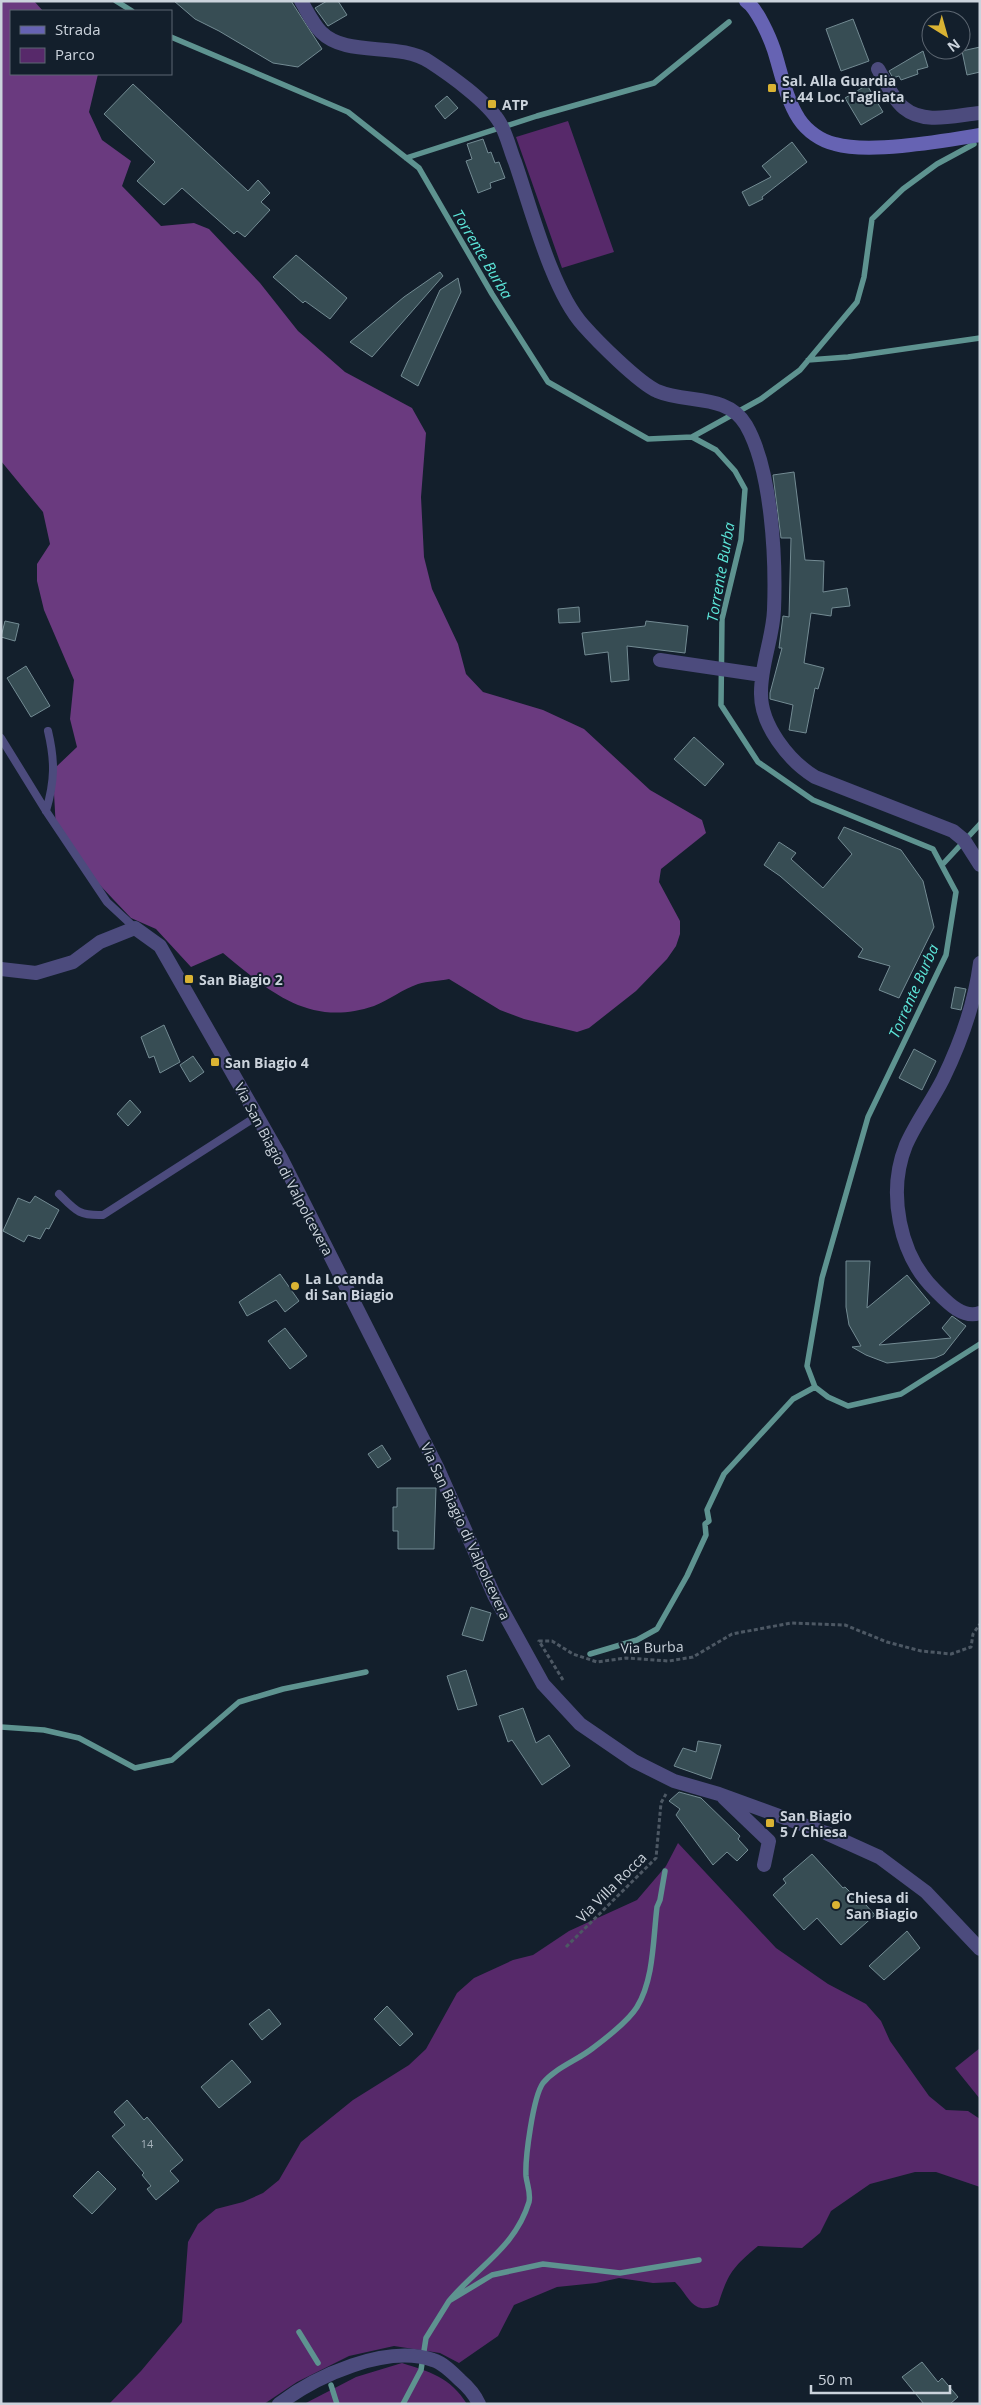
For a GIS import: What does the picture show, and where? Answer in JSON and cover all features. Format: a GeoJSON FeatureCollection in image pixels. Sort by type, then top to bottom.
{"type":"FeatureCollection","features":[{"type":"Feature","properties":{"kind":"main road"},"geometry":{"type":"LineString","coordinates":[[746,1],[770,36],[790,100],[799,119],[810,131],[823,140],[838,145],[871,147],[936,143],[980,135]]}},
{"type":"Feature","properties":{"kind":"street"},"geometry":{"type":"LineString","coordinates":[[301,1],[320,31],[337,44],[393,50],[427,60],[472,93],[499,122],[560,290],[581,324],[642,382],[658,391],[675,396],[715,402],[733,410],[746,425],[763,473],[769,502],[774,612],[762,675],[761,695],[767,718],[777,738],[803,770],[815,778],[953,831],[964,840],[980,865]]}},
{"type":"Feature","properties":{"kind":"street"},"geometry":{"type":"LineString","coordinates":[[878,69],[902,107],[910,112],[931,118],[980,113]]}},
{"type":"Feature","properties":{"kind":"street"},"geometry":{"type":"LineString","coordinates":[[660,660],[762,675]]}},
{"type":"Feature","properties":{"kind":"street"},"geometry":{"type":"LineString","coordinates":[[1,969],[36,973],[73,962],[100,942],[135,928]]}},
{"type":"Feature","properties":{"kind":"street","name":"Via San Biagio di Valpolcevera"},"geometry":{"type":"LineString","coordinates":[[135,928],[160,946],[281,1158],[429,1452],[494,1595],[543,1684],[580,1724],[634,1761],[674,1780],[719,1794],[826,1833],[879,1857],[926,1892],[980,1949]]}},
{"type":"Feature","properties":{"kind":"street"},"geometry":{"type":"LineString","coordinates":[[980,963],[958,1044],[944,1078],[906,1145],[899,1167],[898,1187],[902,1231],[909,1252],[919,1272],[946,1301],[960,1312],[968,1314],[980,1313]]}},
{"type":"Feature","properties":{"kind":"street"},"geometry":{"type":"LineString","coordinates":[[719,1794],[769,1841],[764,1865]]}},
{"type":"Feature","properties":{"kind":"street"},"geometry":{"type":"LineString","coordinates":[[279,2404],[290,2395],[333,2373],[383,2356],[433,2360],[449,2369],[465,2384],[479,2404]]}},
{"type":"Feature","properties":{"kind":"lane"},"geometry":{"type":"LineString","coordinates":[[46,811],[54,772],[54,756],[48,731]]}},
{"type":"Feature","properties":{"kind":"lane","name":"Via San Biagio di Valpolcevera"},"geometry":{"type":"LineString","coordinates":[[1,738],[46,811],[107,902],[135,928]]}},
{"type":"Feature","properties":{"kind":"lane"},"geometry":{"type":"LineString","coordinates":[[59,1194],[72,1208],[85,1216],[103,1215],[257,1116]]}},
{"type":"Feature","properties":{"kind":"path","name":"Via Burba"},"geometry":{"type":"LineString","coordinates":[[565,1683],[540,1641],[552,1641],[572,1654],[597,1662],[626,1658],[669,1661],[693,1657],[732,1634],[791,1623],[845,1625],[887,1642],[920,1651],[951,1654],[971,1647],[973,1634],[980,1624]]}},
{"type":"Feature","properties":{"kind":"path","name":"Via Villa Rocca"},"geometry":{"type":"LineString","coordinates":[[566,1947],[656,1858],[661,1803],[674,1780]]}},
{"type":"Feature","properties":{"kind":"green space"},"geometry":{"type":"Polygon","coordinates":[[[568,121],[614,252],[562,268],[516,137],[568,121]]]}},
{"type":"Feature","properties":{"kind":"green space"},"geometry":{"type":"Polygon","coordinates":[[[678,1843],[776,1948],[828,1984],[866,2004],[881,2021],[890,2041],[929,2096],[946,2110],[968,2111],[980,2119],[980,2187],[936,2172],[915,2172],[870,2184],[831,2211],[820,2233],[802,2248],[758,2246],[732,2271],[718,2305],[709,2308],[697,2307],[675,2282],[653,2283],[619,2278],[596,2283],[557,2287],[514,2305],[498,2336],[459,2363],[440,2353],[394,2346],[349,2356],[297,2382],[264,2404],[109,2404],[141,2371],[182,2322],[188,2242],[198,2224],[216,2209],[243,2202],[263,2193],[279,2180],[301,2142],[353,2100],[409,2065],[426,2049],[457,1993],[474,1978],[513,1960],[533,1955],[569,1931],[637,1900],[666,1866],[678,1843]]]}},
{"type":"Feature","properties":{"kind":"green space"},"geometry":{"type":"Polygon","coordinates":[[[980,2048],[980,2099],[955,2068],[980,2048]]]}},
{"type":"Feature","properties":{"kind":"green space"},"geometry":{"type":"Polygon","coordinates":[[[402,2363],[439,2377],[454,2387],[467,2404],[304,2404],[356,2377],[402,2363]]]}},
{"type":"Feature","properties":{"kind":"shaded area"},"geometry":{"type":"Polygon","coordinates":[[[1,1],[34,1],[42,10],[10,10],[10,75],[98,75],[89,112],[102,140],[131,161],[122,186],[161,226],[194,223],[209,229],[260,283],[298,331],[345,372],[412,408],[426,433],[421,497],[424,557],[432,589],[458,644],[466,674],[483,692],[543,710],[584,729],[650,790],[702,820],[706,833],[661,869],[659,882],[680,921],[680,934],[676,946],[667,959],[636,991],[589,1028],[577,1032],[524,1019],[500,1010],[449,979],[418,984],[374,1006],[351,1012],[329,1012],[310,1009],[291,1002],[257,980],[223,953],[191,967],[156,929],[131,918],[77,861],[56,830],[54,793],[56,767],[77,747],[70,719],[74,680],[44,610],[37,581],[37,564],[50,544],[43,512],[1,461],[1,1]]]}},
{"type":"Feature","properties":{"kind":"building"},"geometry":{"type":"Polygon","coordinates":[[[174,1],[291,1],[322,49],[298,67],[273,63],[195,19],[174,1]]]}},
{"type":"Feature","properties":{"kind":"building"},"geometry":{"type":"Polygon","coordinates":[[[327,1],[338,1],[347,15],[328,26],[315,8],[327,1]]]}},
{"type":"Feature","properties":{"kind":"building"},"geometry":{"type":"Polygon","coordinates":[[[853,19],[869,61],[841,71],[826,29],[853,19]]]}},
{"type":"Feature","properties":{"kind":"building"},"geometry":{"type":"Polygon","coordinates":[[[980,47],[980,72],[967,75],[964,60],[971,60],[971,49],[980,47]]]}},
{"type":"Feature","properties":{"kind":"building"},"geometry":{"type":"Polygon","coordinates":[[[921,52],[921,60],[926,60],[928,67],[917,70],[918,74],[901,80],[899,76],[893,78],[889,71],[921,52]]]}},
{"type":"Feature","properties":{"kind":"building"},"geometry":{"type":"Polygon","coordinates":[[[133,84],[248,191],[258,180],[270,193],[261,202],[270,210],[245,237],[237,231],[234,234],[182,188],[164,205],[137,181],[155,162],[104,114],[133,84]]]}},
{"type":"Feature","properties":{"kind":"building"},"geometry":{"type":"Polygon","coordinates":[[[867,85],[883,112],[861,125],[845,98],[867,85]]]}},
{"type":"Feature","properties":{"kind":"building"},"geometry":{"type":"Polygon","coordinates":[[[447,96],[458,108],[445,119],[435,106],[447,96]]]}},
{"type":"Feature","properties":{"kind":"building"},"geometry":{"type":"Polygon","coordinates":[[[483,139],[488,153],[491,152],[495,163],[499,162],[505,178],[490,183],[491,188],[478,193],[466,161],[472,159],[467,144],[483,139]]]}},
{"type":"Feature","properties":{"kind":"building"},"geometry":{"type":"Polygon","coordinates":[[[792,142],[807,162],[762,197],[763,199],[749,206],[742,192],[771,177],[762,166],[792,142]]]}},
{"type":"Feature","properties":{"kind":"building"},"geometry":{"type":"Polygon","coordinates":[[[296,255],[347,298],[330,319],[305,301],[303,303],[273,277],[296,255]]]}},
{"type":"Feature","properties":{"kind":"building"},"geometry":{"type":"Polygon","coordinates":[[[440,272],[443,276],[372,357],[350,342],[404,297],[440,272]]]}},
{"type":"Feature","properties":{"kind":"building"},"geometry":{"type":"Polygon","coordinates":[[[458,278],[461,292],[418,386],[401,376],[440,290],[458,278]]]}},
{"type":"Feature","properties":{"kind":"building"},"geometry":{"type":"Polygon","coordinates":[[[794,472],[805,560],[824,561],[823,592],[847,588],[850,606],[832,608],[831,616],[811,613],[804,663],[824,668],[818,689],[815,688],[806,733],[789,730],[793,705],[770,699],[782,648],[779,648],[783,616],[789,617],[791,538],[781,538],[773,475],[794,472]]]}},
{"type":"Feature","properties":{"kind":"building"},"geometry":{"type":"Polygon","coordinates":[[[579,607],[580,622],[559,623],[558,609],[579,607]]]}},
{"type":"Feature","properties":{"kind":"building"},"geometry":{"type":"Polygon","coordinates":[[[5,621],[19,624],[15,641],[1,637],[5,621]]]}},
{"type":"Feature","properties":{"kind":"building"},"geometry":{"type":"Polygon","coordinates":[[[646,621],[688,626],[685,653],[627,646],[629,680],[611,682],[608,652],[585,655],[582,633],[645,626],[646,621]]]}},
{"type":"Feature","properties":{"kind":"building"},"geometry":{"type":"Polygon","coordinates":[[[26,666],[50,706],[31,717],[7,678],[26,666]]]}},
{"type":"Feature","properties":{"kind":"building"},"geometry":{"type":"Polygon","coordinates":[[[694,737],[724,764],[705,786],[674,759],[694,737]]]}},
{"type":"Feature","properties":{"kind":"building"},"geometry":{"type":"Polygon","coordinates":[[[844,827],[901,850],[923,881],[934,927],[899,998],[879,990],[890,966],[858,957],[863,949],[780,876],[764,865],[779,842],[796,853],[791,859],[823,888],[852,854],[838,838],[844,827]]]}},
{"type":"Feature","properties":{"kind":"building"},"geometry":{"type":"Polygon","coordinates":[[[955,987],[966,989],[961,1010],[951,1008],[955,987]]]}},
{"type":"Feature","properties":{"kind":"building"},"geometry":{"type":"Polygon","coordinates":[[[164,1025],[180,1062],[160,1073],[154,1056],[149,1058],[141,1037],[164,1025]]]}},
{"type":"Feature","properties":{"kind":"building"},"geometry":{"type":"Polygon","coordinates":[[[914,1049],[936,1061],[922,1090],[899,1078],[914,1049]]]}},
{"type":"Feature","properties":{"kind":"building"},"geometry":{"type":"Polygon","coordinates":[[[193,1056],[204,1072],[190,1082],[180,1065],[193,1056]]]}},
{"type":"Feature","properties":{"kind":"building"},"geometry":{"type":"Polygon","coordinates":[[[130,1100],[141,1112],[128,1126],[117,1114],[130,1100]]]}},
{"type":"Feature","properties":{"kind":"building"},"geometry":{"type":"Polygon","coordinates":[[[35,1196],[59,1210],[49,1229],[46,1228],[40,1239],[28,1235],[24,1242],[3,1231],[18,1198],[30,1203],[35,1196]]]}},
{"type":"Feature","properties":{"kind":"building"},"geometry":{"type":"Polygon","coordinates":[[[846,1261],[870,1261],[867,1308],[907,1275],[930,1303],[879,1345],[951,1338],[942,1328],[952,1316],[966,1326],[944,1354],[935,1358],[887,1363],[866,1355],[852,1347],[861,1346],[849,1325],[846,1307],[846,1261]]]}},
{"type":"Feature","properties":{"kind":"building"},"geometry":{"type":"Polygon","coordinates":[[[280,1274],[299,1301],[285,1312],[276,1300],[247,1316],[239,1302],[280,1274]]]}},
{"type":"Feature","properties":{"kind":"building"},"geometry":{"type":"Polygon","coordinates":[[[285,1328],[307,1356],[290,1369],[268,1341],[285,1328]]]}},
{"type":"Feature","properties":{"kind":"building"},"geometry":{"type":"Polygon","coordinates":[[[382,1445],[391,1459],[378,1468],[368,1454],[382,1445]]]}},
{"type":"Feature","properties":{"kind":"building"},"geometry":{"type":"Polygon","coordinates":[[[397,1488],[436,1488],[434,1549],[398,1549],[398,1531],[393,1531],[393,1507],[397,1507],[397,1488]]]}},
{"type":"Feature","properties":{"kind":"building"},"geometry":{"type":"Polygon","coordinates":[[[471,1607],[491,1613],[483,1641],[462,1635],[471,1607]]]}},
{"type":"Feature","properties":{"kind":"building"},"geometry":{"type":"Polygon","coordinates":[[[466,1670],[477,1705],[458,1710],[447,1676],[466,1670]]]}},
{"type":"Feature","properties":{"kind":"building"},"geometry":{"type":"Polygon","coordinates":[[[523,1708],[536,1743],[549,1735],[570,1766],[542,1785],[512,1740],[508,1742],[499,1716],[523,1708]]]}},
{"type":"Feature","properties":{"kind":"building"},"geometry":{"type":"Polygon","coordinates":[[[698,1741],[721,1745],[711,1779],[674,1766],[683,1748],[696,1752],[698,1741]]]}},
{"type":"Feature","properties":{"kind":"building"},"geometry":{"type":"Polygon","coordinates":[[[679,1792],[701,1798],[740,1836],[738,1839],[748,1850],[737,1861],[727,1852],[713,1865],[676,1815],[680,1809],[669,1801],[679,1792]]]}},
{"type":"Feature","properties":{"kind":"building","name":"Chiesa di San Biagio"},"geometry":{"type":"Polygon","coordinates":[[[812,1854],[843,1888],[845,1887],[853,1895],[855,1893],[875,1915],[841,1945],[817,1918],[804,1930],[773,1895],[786,1883],[783,1879],[812,1854]]]}},
{"type":"Feature","properties":{"kind":"building"},"geometry":{"type":"Polygon","coordinates":[[[907,1931],[920,1948],[884,1980],[869,1966],[907,1931]]]}},
{"type":"Feature","properties":{"kind":"building"},"geometry":{"type":"Polygon","coordinates":[[[387,2006],[413,2034],[400,2046],[374,2019],[387,2006]]]}},
{"type":"Feature","properties":{"kind":"building"},"geometry":{"type":"Polygon","coordinates":[[[269,2009],[281,2024],[262,2040],[249,2024],[269,2009]]]}},
{"type":"Feature","properties":{"kind":"building"},"geometry":{"type":"Polygon","coordinates":[[[232,2060],[251,2082],[219,2108],[201,2087],[232,2060]]]}},
{"type":"Feature","properties":{"kind":"building"},"geometry":{"type":"Polygon","coordinates":[[[127,2100],[144,2120],[147,2117],[183,2160],[170,2171],[179,2181],[156,2200],[147,2189],[151,2186],[142,2175],[144,2173],[112,2136],[125,2125],[114,2112],[127,2100]]]}},
{"type":"Feature","properties":{"kind":"building"},"geometry":{"type":"Polygon","coordinates":[[[98,2171],[116,2189],[92,2214],[73,2196],[98,2171]]]}},
{"type":"Feature","properties":{"kind":"building"},"geometry":{"type":"Polygon","coordinates":[[[922,2362],[938,2382],[942,2378],[958,2397],[950,2404],[924,2404],[902,2377],[922,2362]]]}},
{"type":"Feature","properties":{"kind":"waterway","name":"Torrente Burba"},"geometry":{"type":"LineString","coordinates":[[116,1],[130,10]]}},
{"type":"Feature","properties":{"kind":"waterway"},"geometry":{"type":"LineString","coordinates":[[406,158],[537,116],[654,83],[729,22]]}},
{"type":"Feature","properties":{"kind":"waterway","name":"Torrente Burba"},"geometry":{"type":"LineString","coordinates":[[172,37],[348,112],[419,168],[492,294],[548,382],[648,439],[692,437],[716,450],[735,471],[745,489],[741,540],[722,619],[721,705],[758,762],[813,800],[933,849],[956,892],[946,955],[868,1117],[822,1278],[807,1366],[815,1387],[828,1397],[848,1406],[901,1394],[980,1344]]}},
{"type":"Feature","properties":{"kind":"waterway"},"geometry":{"type":"LineString","coordinates":[[692,437],[761,399],[800,370],[857,302],[864,277],[872,219],[903,189],[937,164],[974,144]]}},
{"type":"Feature","properties":{"kind":"waterway"},"geometry":{"type":"LineString","coordinates":[[808,360],[848,357],[980,338]]}},
{"type":"Feature","properties":{"kind":"waterway"},"geometry":{"type":"LineString","coordinates":[[942,865],[980,824]]}},
{"type":"Feature","properties":{"kind":"waterway"},"geometry":{"type":"LineString","coordinates":[[590,1654],[637,1640],[657,1629],[687,1576],[706,1535],[705,1524],[709,1521],[707,1510],[724,1474],[793,1399],[815,1387]]}},
{"type":"Feature","properties":{"kind":"waterway"},"geometry":{"type":"LineString","coordinates":[[1,1727],[44,1730],[79,1738],[135,1768],[172,1760],[239,1702],[283,1689],[366,1672]]}},
{"type":"Feature","properties":{"kind":"waterway"},"geometry":{"type":"LineString","coordinates":[[449,2301],[505,2245],[523,2218],[529,2202],[526,2167],[530,2128],[539,2090],[543,2083],[560,2068],[604,2040],[628,2018],[643,1996],[650,1971],[657,1907],[665,1871]]}},
{"type":"Feature","properties":{"kind":"waterway"},"geometry":{"type":"LineString","coordinates":[[403,2404],[421,2370],[426,2338],[449,2301],[492,2275],[543,2264],[620,2273],[699,2260]]}},
{"type":"Feature","properties":{"kind":"waterway"},"geometry":{"type":"LineString","coordinates":[[299,2332],[318,2363]]}},
{"type":"Feature","properties":{"kind":"waterway"},"geometry":{"type":"LineString","coordinates":[[331,2385],[337,2404]]}},
{"type":"Feature","properties":{"kind":"place","name":"Sal. Alla Guardia F. 44 Loc. Tagliata"},"geometry":{"type":"Point","coordinates":[772,88]}},
{"type":"Feature","properties":{"kind":"place","name":"ATP"},"geometry":{"type":"Point","coordinates":[492,104]}},
{"type":"Feature","properties":{"kind":"place","name":"San Biagio 2"},"geometry":{"type":"Point","coordinates":[189,979]}},
{"type":"Feature","properties":{"kind":"place","name":"San Biagio 4"},"geometry":{"type":"Point","coordinates":[215,1062]}},
{"type":"Feature","properties":{"kind":"place","name":"La Locanda di San Biagio"},"geometry":{"type":"Point","coordinates":[295,1286]}},
{"type":"Feature","properties":{"kind":"place","name":"San Biagio 5 / Chiesa"},"geometry":{"type":"Point","coordinates":[770,1823]}},
{"type":"Feature","properties":{"kind":"place","name":"Chiesa di San Biagio"},"geometry":{"type":"Point","coordinates":[836,1905]}}]}
